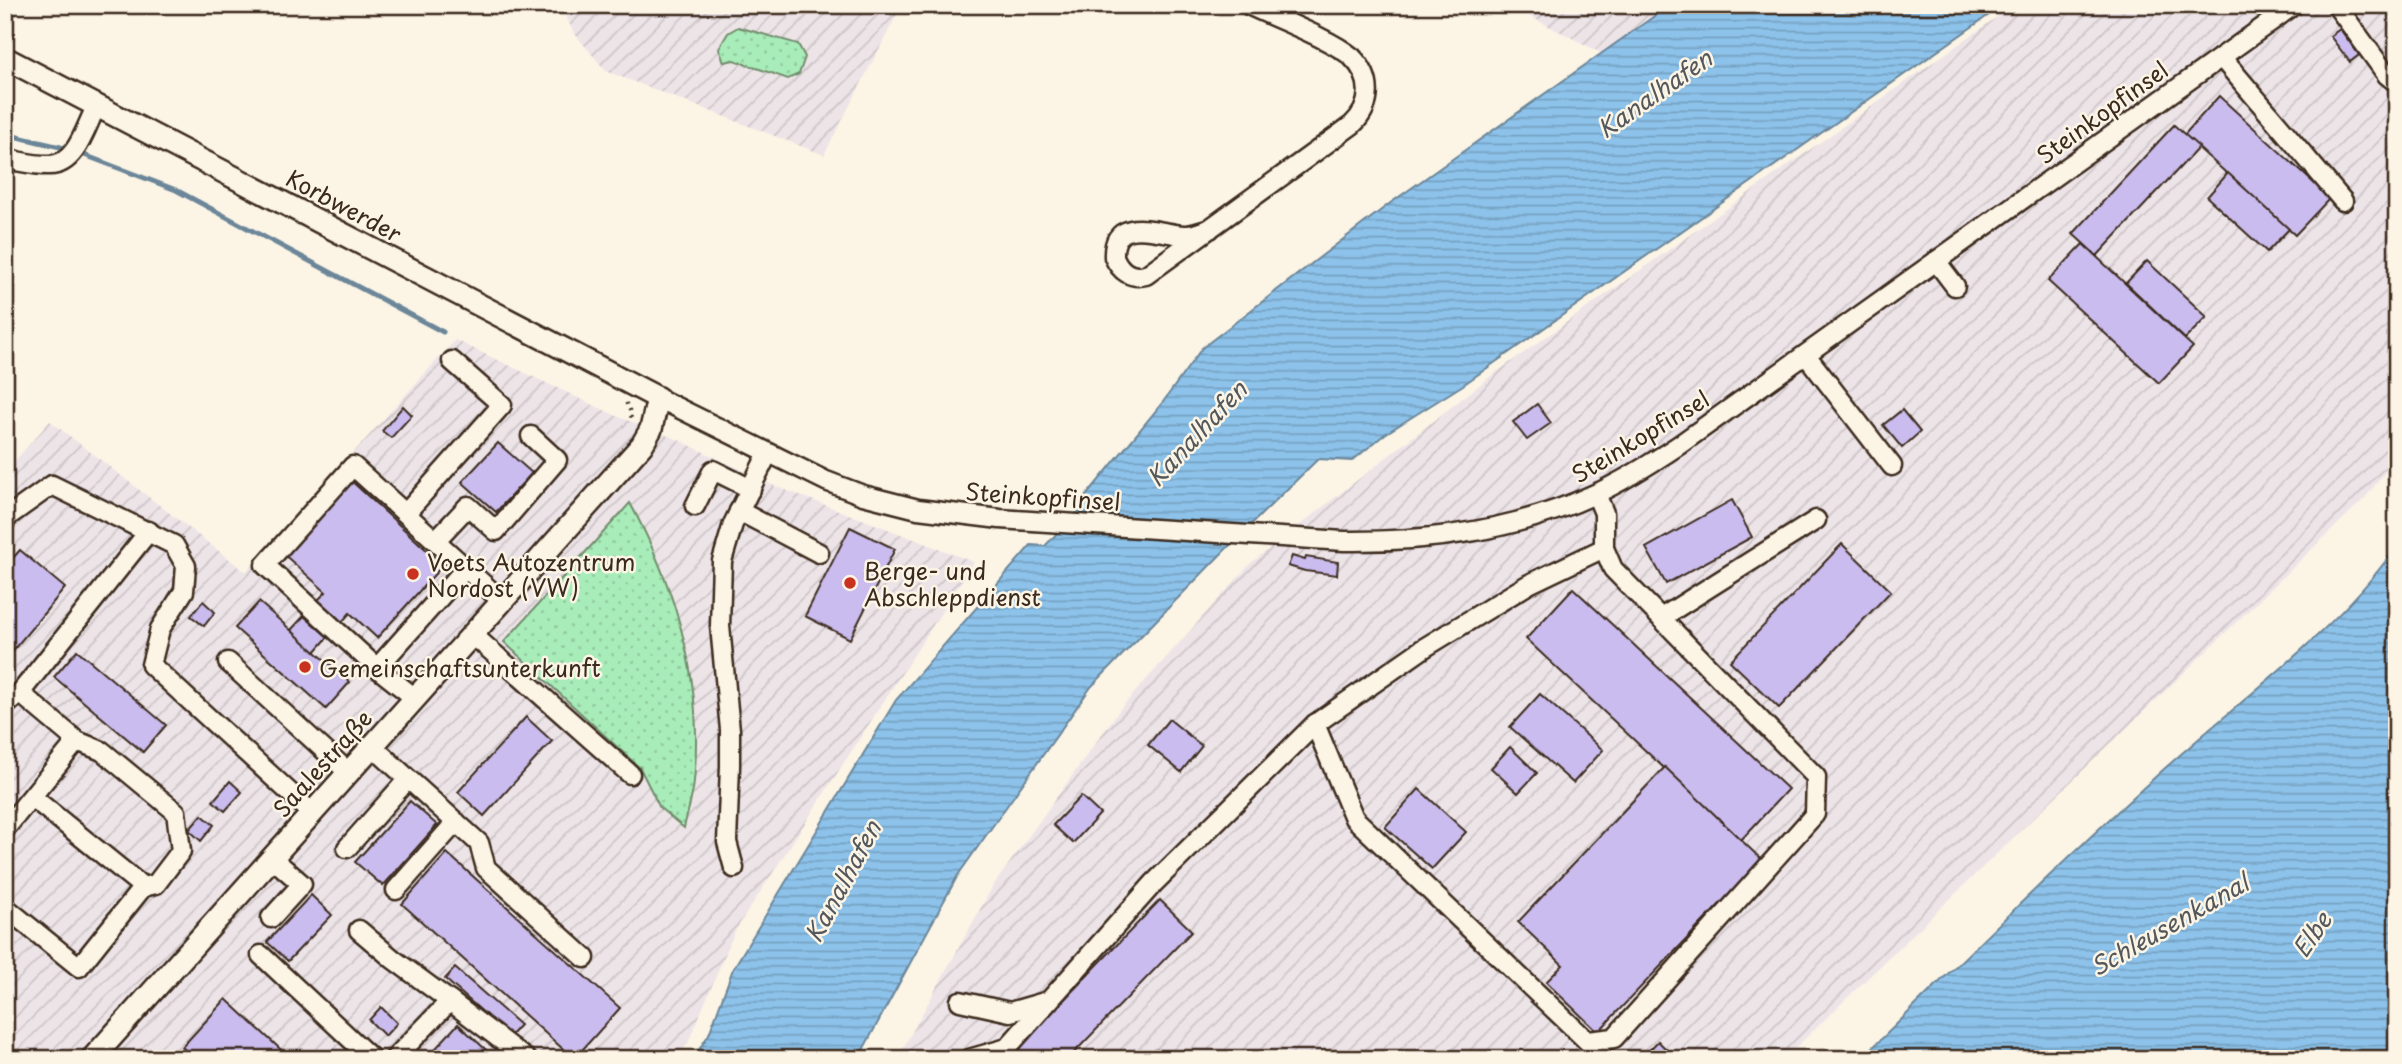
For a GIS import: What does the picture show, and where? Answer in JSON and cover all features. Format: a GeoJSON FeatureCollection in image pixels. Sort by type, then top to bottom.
{"type":"FeatureCollection","features":[{"type":"Feature","properties":{"kind":"main road","name":"Korbwerder"},"geometry":{"type":"LineString","coordinates":[[5,58],[658,398]]}},
{"type":"Feature","properties":{"kind":"main road","name":"Saalestraße"},"geometry":{"type":"LineString","coordinates":[[92,1059],[642,445],[651,429],[658,398]]}},
{"type":"Feature","properties":{"kind":"street"},"geometry":{"type":"LineString","coordinates":[[1210,229],[1191,235],[1133,229],[1117,242],[1114,257],[1126,273],[1139,277],[1146,275],[1210,229],[1352,125],[1363,113],[1368,100],[1368,88],[1362,70],[1346,52],[1248,5]]}},
{"type":"Feature","properties":{"kind":"street","name":"Steinkopfinsel"},"geometry":{"type":"LineString","coordinates":[[658,398],[826,481],[873,497],[938,512],[1000,519],[1344,541],[1440,538],[1519,522],[1596,494],[1679,445],[2294,5]]}},
{"type":"Feature","properties":{"kind":"street"},"geometry":{"type":"LineString","coordinates":[[2336,5],[2387,75],[2397,83]]}},
{"type":"Feature","properties":{"kind":"street"},"geometry":{"type":"LineString","coordinates":[[2221,57],[2343,201]]}},
{"type":"Feature","properties":{"kind":"street"},"geometry":{"type":"LineString","coordinates":[[5,159],[50,165],[63,162],[74,150],[97,105]]}},
{"type":"Feature","properties":{"kind":"street"},"geometry":{"type":"LineString","coordinates":[[1936,261],[1955,286]]}},
{"type":"Feature","properties":{"kind":"street"},"geometry":{"type":"LineString","coordinates":[[1806,355],[1892,466]]}},
{"type":"Feature","properties":{"kind":"street"},"geometry":{"type":"LineString","coordinates":[[406,513],[502,405],[452,361]]}},
{"type":"Feature","properties":{"kind":"street"},"geometry":{"type":"LineString","coordinates":[[436,540],[468,506],[496,531],[557,460],[531,436]]}},
{"type":"Feature","properties":{"kind":"street"},"geometry":{"type":"LineString","coordinates":[[734,868],[727,842],[730,730],[720,612],[722,561],[739,511],[768,453]]}},
{"type":"Feature","properties":{"kind":"street"},"geometry":{"type":"LineString","coordinates":[[415,698],[377,668],[265,565],[353,466],[502,601]]}},
{"type":"Feature","properties":{"kind":"street"},"geometry":{"type":"LineString","coordinates":[[695,506],[713,470],[751,489]]}},
{"type":"Feature","properties":{"kind":"street"},"geometry":{"type":"LineString","coordinates":[[7,516],[52,485],[174,545],[187,566],[184,591],[160,629],[151,665],[312,813]]}},
{"type":"Feature","properties":{"kind":"street"},"geometry":{"type":"LineString","coordinates":[[1588,1041],[1614,1038],[1815,814],[1816,777],[1613,569],[1604,548],[1604,513],[1596,494]]}},
{"type":"Feature","properties":{"kind":"street"},"geometry":{"type":"LineString","coordinates":[[739,511],[819,553]]}},
{"type":"Feature","properties":{"kind":"street"},"geometry":{"type":"LineString","coordinates":[[1661,618],[1816,520]]}},
{"type":"Feature","properties":{"kind":"street"},"geometry":{"type":"LineString","coordinates":[[5,706],[20,693],[149,531]]}},
{"type":"Feature","properties":{"kind":"street"},"geometry":{"type":"LineString","coordinates":[[969,1059],[1000,1054],[1154,883],[1315,724],[1424,648],[1529,584],[1604,548]]}},
{"type":"Feature","properties":{"kind":"street"},"geometry":{"type":"LineString","coordinates":[[377,668],[466,568]]}},
{"type":"Feature","properties":{"kind":"street"},"geometry":{"type":"LineString","coordinates":[[472,634],[630,774]]}},
{"type":"Feature","properties":{"kind":"street"},"geometry":{"type":"LineString","coordinates":[[228,662],[348,772]]}},
{"type":"Feature","properties":{"kind":"street"},"geometry":{"type":"LineString","coordinates":[[5,907],[79,968],[144,887],[156,884],[181,851],[176,812],[102,751],[77,741],[20,693]]}},
{"type":"Feature","properties":{"kind":"street"},"geometry":{"type":"LineString","coordinates":[[1315,724],[1354,818],[1606,1059]]}},
{"type":"Feature","properties":{"kind":"street"},"geometry":{"type":"LineString","coordinates":[[5,830],[77,741]]}},
{"type":"Feature","properties":{"kind":"street"},"geometry":{"type":"LineString","coordinates":[[372,746],[479,843],[486,868],[585,958]]}},
{"type":"Feature","properties":{"kind":"street"},"geometry":{"type":"LineString","coordinates":[[347,848],[408,779]]}},
{"type":"Feature","properties":{"kind":"street"},"geometry":{"type":"LineString","coordinates":[[32,797],[144,887]]}},
{"type":"Feature","properties":{"kind":"street"},"geometry":{"type":"LineString","coordinates":[[396,890],[456,822]]}},
{"type":"Feature","properties":{"kind":"street"},"geometry":{"type":"LineString","coordinates":[[271,858],[302,884],[271,918]]}},
{"type":"Feature","properties":{"kind":"street"},"geometry":{"type":"LineString","coordinates":[[359,930],[393,959],[526,1059]]}},
{"type":"Feature","properties":{"kind":"street"},"geometry":{"type":"LineString","coordinates":[[261,955],[372,1059]]}},
{"type":"Feature","properties":{"kind":"street"},"geometry":{"type":"LineString","coordinates":[[960,1001],[1010,1012],[1050,1000]]}},
{"type":"Feature","properties":{"kind":"street"},"geometry":{"type":"LineString","coordinates":[[394,1059],[450,1001]]}},
{"type":"Feature","properties":{"kind":"path"},"geometry":{"type":"LineString","coordinates":[[621,395],[632,413],[631,423]]}},
{"type":"Feature","properties":{"kind":"shaded area"},"geometry":{"type":"Polygon","coordinates":[[[560,5],[902,5],[824,155],[606,71],[574,33],[560,5]]]}},
{"type":"Feature","properties":{"kind":"shaded area"},"geometry":{"type":"Polygon","coordinates":[[[1508,5],[1670,5],[1603,54],[1508,5]]]}},
{"type":"Feature","properties":{"kind":"shaded area"},"geometry":{"type":"Polygon","coordinates":[[[2014,5],[2397,5],[2397,457],[2365,498],[1784,1059],[897,1059],[993,886],[1120,709],[1251,563],[1491,376],[2014,5]]]}},
{"type":"Feature","properties":{"kind":"shaded area"},"geometry":{"type":"Polygon","coordinates":[[[455,340],[619,417],[679,440],[770,484],[974,562],[735,931],[688,1043],[674,1059],[5,1059],[5,472],[50,421],[246,572],[455,340]]]}},
{"type":"Feature","properties":{"kind":"green space"},"geometry":{"type":"Polygon","coordinates":[[[738,27],[798,44],[805,57],[799,74],[788,79],[734,60],[724,62],[719,48],[728,33],[738,27]]]}},
{"type":"Feature","properties":{"kind":"green space"},"geometry":{"type":"Polygon","coordinates":[[[630,503],[661,569],[673,602],[690,672],[696,744],[693,787],[684,828],[660,808],[640,768],[504,642],[630,503]]]}},
{"type":"Feature","properties":{"kind":"water","name":"Kanalhafen"},"geometry":{"type":"Polygon","coordinates":[[[1670,5],[2003,5],[1463,385],[1385,434],[1352,461],[1318,459],[1091,687],[958,875],[858,1059],[693,1059],[709,1034],[733,969],[896,700],[1031,545],[1045,546],[1082,507],[1081,502],[1163,402],[1202,348],[1389,204],[1670,5]]]}},
{"type":"Feature","properties":{"kind":"water"},"geometry":{"type":"Polygon","coordinates":[[[2397,546],[2397,1059],[1861,1059],[2115,814],[2312,640],[2371,579],[2397,546]]]}},
{"type":"Feature","properties":{"kind":"building"},"geometry":{"type":"Polygon","coordinates":[[[2340,29],[2359,55],[2350,62],[2330,36],[2340,29]]]}},
{"type":"Feature","properties":{"kind":"building"},"geometry":{"type":"Polygon","coordinates":[[[2219,96],[2330,198],[2295,235],[2184,135],[2219,96]]]}},
{"type":"Feature","properties":{"kind":"building"},"geometry":{"type":"Polygon","coordinates":[[[2174,125],[2199,147],[2097,256],[2073,234],[2174,125]]]}},
{"type":"Feature","properties":{"kind":"building"},"geometry":{"type":"Polygon","coordinates":[[[2228,173],[2289,229],[2267,252],[2207,197],[2228,173]]]}},
{"type":"Feature","properties":{"kind":"building"},"geometry":{"type":"Polygon","coordinates":[[[2083,244],[2193,347],[2159,383],[2048,281],[2083,244]]]}},
{"type":"Feature","properties":{"kind":"building"},"geometry":{"type":"Polygon","coordinates":[[[2147,261],[2207,317],[2185,339],[2126,283],[2147,261]]]}},
{"type":"Feature","properties":{"kind":"building"},"geometry":{"type":"Polygon","coordinates":[[[1537,404],[1551,423],[1527,440],[1513,422],[1537,404]]]}},
{"type":"Feature","properties":{"kind":"building"},"geometry":{"type":"Polygon","coordinates":[[[403,406],[412,415],[391,438],[382,431],[403,406]]]}},
{"type":"Feature","properties":{"kind":"building"},"geometry":{"type":"Polygon","coordinates":[[[1902,410],[1920,432],[1902,448],[1883,425],[1902,410]]]}},
{"type":"Feature","properties":{"kind":"building"},"geometry":{"type":"Polygon","coordinates":[[[498,443],[532,473],[496,512],[462,482],[498,443]]]}},
{"type":"Feature","properties":{"kind":"building"},"geometry":{"type":"Polygon","coordinates":[[[347,477],[443,565],[377,638],[350,613],[341,623],[317,601],[326,592],[280,551],[347,477]]]}},
{"type":"Feature","properties":{"kind":"building"},"geometry":{"type":"Polygon","coordinates":[[[1732,500],[1752,537],[1666,584],[1646,548],[1732,500]]]}},
{"type":"Feature","properties":{"kind":"building","name":"Berge- und Abschleppdienst"},"geometry":{"type":"Polygon","coordinates":[[[850,527],[895,549],[850,639],[805,616],[850,527]]]}},
{"type":"Feature","properties":{"kind":"building"},"geometry":{"type":"Polygon","coordinates":[[[1842,544],[1891,591],[1779,708],[1730,661],[1842,544]]]}},
{"type":"Feature","properties":{"kind":"building"},"geometry":{"type":"Polygon","coordinates":[[[20,550],[65,588],[5,660],[5,567],[20,550]]]}},
{"type":"Feature","properties":{"kind":"building"},"geometry":{"type":"Polygon","coordinates":[[[1292,556],[1305,560],[1306,557],[1338,562],[1337,575],[1288,566],[1292,556]]]}},
{"type":"Feature","properties":{"kind":"building"},"geometry":{"type":"Polygon","coordinates":[[[1573,588],[1788,789],[1741,840],[1526,639],[1573,588]]]}},
{"type":"Feature","properties":{"kind":"building"},"geometry":{"type":"Polygon","coordinates":[[[203,601],[215,612],[204,626],[191,616],[203,601]]]}},
{"type":"Feature","properties":{"kind":"building","name":"Gemeinschaftsunterkunft"},"geometry":{"type":"Polygon","coordinates":[[[259,602],[350,682],[326,709],[235,628],[259,602]]]}},
{"type":"Feature","properties":{"kind":"building"},"geometry":{"type":"Polygon","coordinates":[[[304,616],[328,637],[315,652],[291,630],[304,616]]]}},
{"type":"Feature","properties":{"kind":"building"},"geometry":{"type":"Polygon","coordinates":[[[77,650],[166,725],[143,752],[54,677],[77,650]]]}},
{"type":"Feature","properties":{"kind":"building"},"geometry":{"type":"Polygon","coordinates":[[[1540,694],[1603,750],[1573,783],[1510,727],[1540,694]]]}},
{"type":"Feature","properties":{"kind":"building"},"geometry":{"type":"Polygon","coordinates":[[[526,717],[552,741],[484,816],[458,792],[526,717]]]}},
{"type":"Feature","properties":{"kind":"building"},"geometry":{"type":"Polygon","coordinates":[[[1169,719],[1202,746],[1181,772],[1148,745],[1169,719]]]}},
{"type":"Feature","properties":{"kind":"building"},"geometry":{"type":"Polygon","coordinates":[[[1510,747],[1537,773],[1518,793],[1491,768],[1510,747]]]}},
{"type":"Feature","properties":{"kind":"building"},"geometry":{"type":"Polygon","coordinates":[[[1665,767],[1762,860],[1598,1032],[1546,982],[1563,965],[1518,922],[1665,767]]]}},
{"type":"Feature","properties":{"kind":"building"},"geometry":{"type":"Polygon","coordinates":[[[230,781],[242,792],[225,811],[213,801],[230,781]]]}},
{"type":"Feature","properties":{"kind":"building"},"geometry":{"type":"Polygon","coordinates":[[[1419,789],[1466,832],[1432,869],[1385,827],[1419,789]]]}},
{"type":"Feature","properties":{"kind":"building"},"geometry":{"type":"Polygon","coordinates":[[[1081,796],[1100,814],[1073,843],[1053,825],[1081,796]]]}},
{"type":"Feature","properties":{"kind":"building"},"geometry":{"type":"Polygon","coordinates":[[[410,801],[437,825],[383,886],[355,862],[410,801]]]}},
{"type":"Feature","properties":{"kind":"building"},"geometry":{"type":"Polygon","coordinates":[[[202,815],[214,825],[201,841],[189,830],[202,815]]]}},
{"type":"Feature","properties":{"kind":"building"},"geometry":{"type":"Polygon","coordinates":[[[447,853],[620,1008],[574,1059],[402,904],[447,853]]]}},
{"type":"Feature","properties":{"kind":"building"},"geometry":{"type":"Polygon","coordinates":[[[311,895],[332,915],[288,961],[267,942],[311,895]]]}},
{"type":"Feature","properties":{"kind":"building"},"geometry":{"type":"Polygon","coordinates":[[[1160,900],[1192,931],[1068,1059],[1007,1059],[1160,900]]]}},
{"type":"Feature","properties":{"kind":"building"},"geometry":{"type":"Polygon","coordinates":[[[455,968],[520,1025],[510,1036],[445,979],[455,968]]]}},
{"type":"Feature","properties":{"kind":"building"},"geometry":{"type":"Polygon","coordinates":[[[226,999],[291,1059],[195,1059],[182,1047],[226,999]]]}},
{"type":"Feature","properties":{"kind":"building"},"geometry":{"type":"Polygon","coordinates":[[[381,1007],[397,1023],[385,1036],[369,1020],[381,1007]]]}},
{"type":"Feature","properties":{"kind":"building"},"geometry":{"type":"Polygon","coordinates":[[[458,1024],[496,1059],[426,1059],[458,1024]]]}},
{"type":"Feature","properties":{"kind":"building"},"geometry":{"type":"Polygon","coordinates":[[[1658,1041],[1676,1059],[1641,1059],[1658,1041]]]}},
{"type":"Feature","properties":{"kind":"waterway"},"geometry":{"type":"LineString","coordinates":[[5,134],[69,149]]}},
{"type":"Feature","properties":{"kind":"waterway"},"geometry":{"type":"LineString","coordinates":[[79,153],[176,190],[443,332]]}},
{"type":"Feature","properties":{"kind":"place","name":"Voets Autozentrum Nordost (VW)"},"geometry":{"type":"Point","coordinates":[413,574]}},
{"type":"Feature","properties":{"kind":"place","name":"Berge- und Abschleppdienst"},"geometry":{"type":"Point","coordinates":[850,583]}},
{"type":"Feature","properties":{"kind":"place","name":"Gemeinschaftsunterkunft"},"geometry":{"type":"Point","coordinates":[305,667]}},
{"type":"Feature","properties":{"kind":"water label","name":"Schleusenkanal"},"geometry":{"type":"Point","coordinates":[2169,924]}},
{"type":"Feature","properties":{"kind":"water label","name":"Elbe"},"geometry":{"type":"Point","coordinates":[2311,934]}}]}
